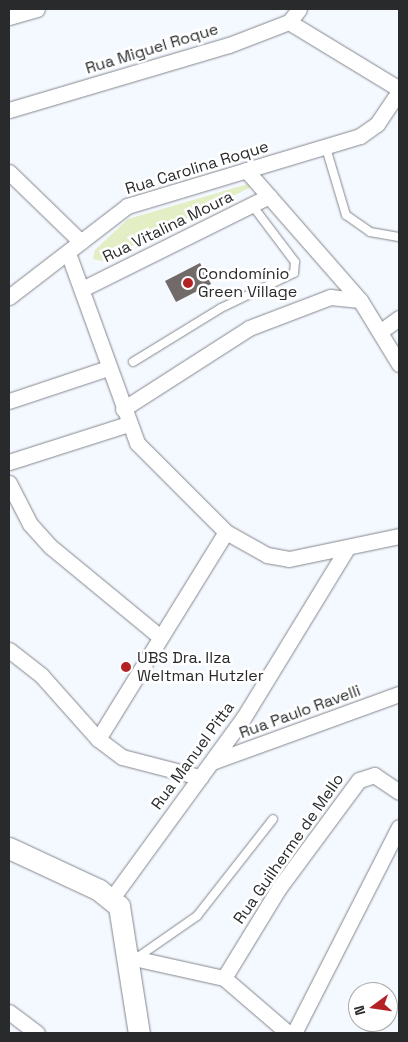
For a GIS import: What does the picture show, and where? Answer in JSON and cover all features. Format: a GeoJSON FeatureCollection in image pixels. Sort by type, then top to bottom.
{"type":"FeatureCollection","features":[{"type":"Feature","properties":{"kind":"street"},"geometry":{"type":"LineString","coordinates":[[9,16],[37,9]]}},
{"type":"Feature","properties":{"kind":"street"},"geometry":{"type":"LineString","coordinates":[[298,9],[289,22],[399,90]]}},
{"type":"Feature","properties":{"kind":"street","name":"Rua Miguel Roque"},"geometry":{"type":"LineString","coordinates":[[9,110],[228,45],[289,22]]}},
{"type":"Feature","properties":{"kind":"street","name":"Rua Carolina Roque"},"geometry":{"type":"LineString","coordinates":[[9,297],[81,242],[142,200],[326,148],[369,131],[399,90]]}},
{"type":"Feature","properties":{"kind":"street"},"geometry":{"type":"LineString","coordinates":[[246,170],[360,300],[399,360]]}},
{"type":"Feature","properties":{"kind":"street"},"geometry":{"type":"LineString","coordinates":[[9,172],[81,242]]}},
{"type":"Feature","properties":{"kind":"street","name":"Rua Vitalina Moura"},"geometry":{"type":"LineString","coordinates":[[82,290],[269,196]]}},
{"type":"Feature","properties":{"kind":"street"},"geometry":{"type":"LineString","coordinates":[[68,253],[128,424],[144,452],[226,532],[267,555],[289,559],[399,536]]}},
{"type":"Feature","properties":{"kind":"street"},"geometry":{"type":"LineString","coordinates":[[123,409],[249,328],[330,297],[360,300]]}},
{"type":"Feature","properties":{"kind":"street"},"geometry":{"type":"LineString","coordinates":[[381,331],[399,318]]}},
{"type":"Feature","properties":{"kind":"street"},"geometry":{"type":"LineString","coordinates":[[9,401],[108,368]]}},
{"type":"Feature","properties":{"kind":"street"},"geometry":{"type":"LineString","coordinates":[[9,462],[128,424]]}},
{"type":"Feature","properties":{"kind":"street"},"geometry":{"type":"LineString","coordinates":[[9,483],[30,524],[51,547],[159,636]]}},
{"type":"Feature","properties":{"kind":"street"},"geometry":{"type":"LineString","coordinates":[[98,739],[159,636],[226,532]]}},
{"type":"Feature","properties":{"kind":"street","name":"Rua Manuel Pitta"},"geometry":{"type":"LineString","coordinates":[[112,898],[212,762],[347,548]]}},
{"type":"Feature","properties":{"kind":"street"},"geometry":{"type":"LineString","coordinates":[[9,650],[41,675],[98,739],[138,764],[200,777]]}},
{"type":"Feature","properties":{"kind":"street","name":"Rua Paulo Ravelli"},"geometry":{"type":"LineString","coordinates":[[212,762],[399,694]]}},
{"type":"Feature","properties":{"kind":"street","name":"Rua Guilherme de Mello"},"geometry":{"type":"LineString","coordinates":[[224,978],[279,888],[359,780],[374,775],[399,792]]}},
{"type":"Feature","properties":{"kind":"street"},"geometry":{"type":"LineString","coordinates":[[294,1033],[399,827]]}},
{"type":"Feature","properties":{"kind":"street"},"geometry":{"type":"LineString","coordinates":[[9,848],[112,898],[122,913],[134,957],[139,1033]]}},
{"type":"Feature","properties":{"kind":"street"},"geometry":{"type":"LineString","coordinates":[[134,957],[224,978],[288,1033]]}},
{"type":"Feature","properties":{"kind":"street"},"geometry":{"type":"LineString","coordinates":[[9,1012],[37,1033]]}},
{"type":"Feature","properties":{"kind":"lane"},"geometry":{"type":"LineString","coordinates":[[326,148],[346,215],[370,232],[399,237]]}},
{"type":"Feature","properties":{"kind":"lane"},"geometry":{"type":"LineString","coordinates":[[133,362],[221,308],[294,273],[295,262],[252,204]]}},
{"type":"Feature","properties":{"kind":"lane"},"geometry":{"type":"LineString","coordinates":[[134,957],[197,916],[273,819]]}},
{"type":"Feature","properties":{"kind":"green space"},"geometry":{"type":"Polygon","coordinates":[[[248,184],[251,187],[102,261],[93,259],[95,250],[128,219],[248,184]]]}},
{"type":"Feature","properties":{"kind":"building","name":"Condomínio Green Village"},"geometry":{"type":"Polygon","coordinates":[[[200,263],[211,284],[176,302],[165,281],[200,263]]]}},
{"type":"Feature","properties":{"kind":"place","name":"Condomínio Green Village"},"geometry":{"type":"Point","coordinates":[188,283]}},
{"type":"Feature","properties":{"kind":"place","name":"UBS Dra. Ilza Weltman Hutzler"},"geometry":{"type":"Point","coordinates":[126,667]}}]}
